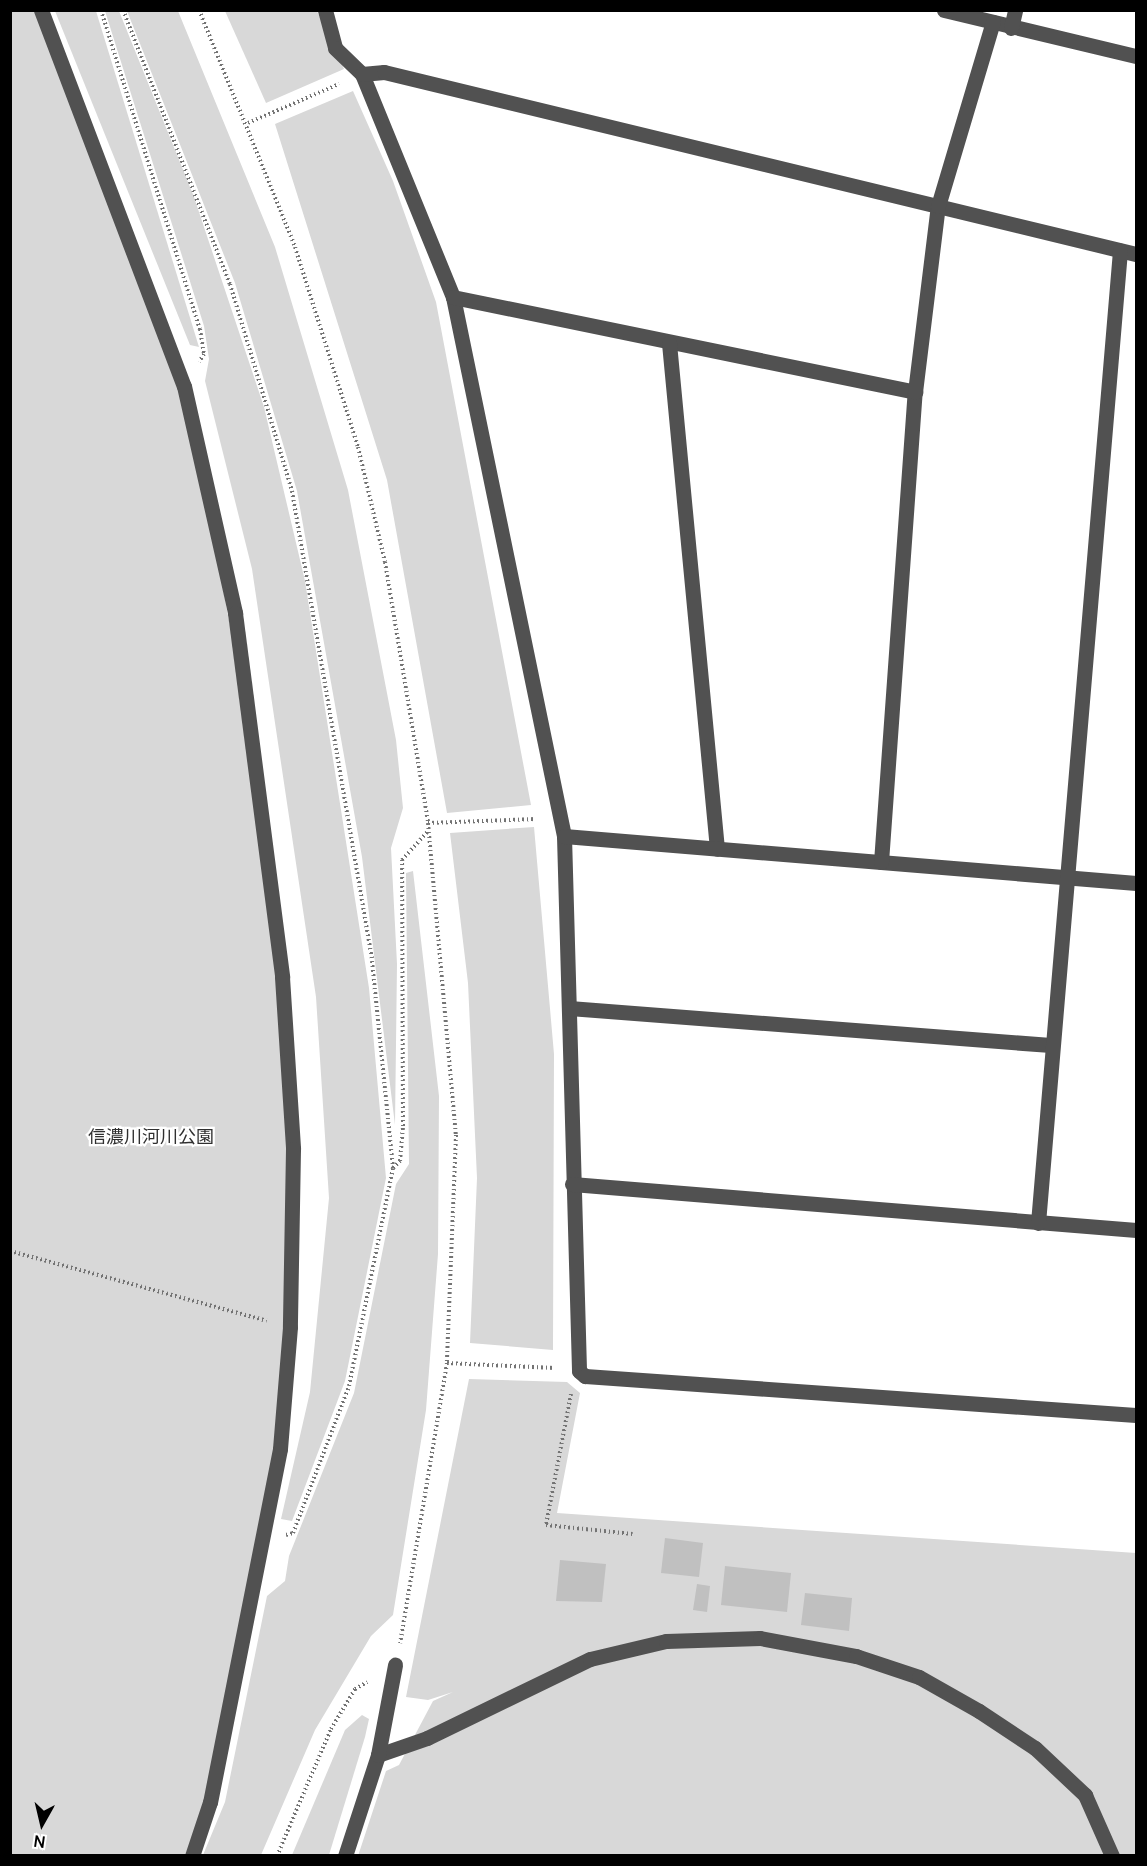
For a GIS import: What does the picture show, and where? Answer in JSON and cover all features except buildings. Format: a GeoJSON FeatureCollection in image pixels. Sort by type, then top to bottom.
{"type":"FeatureCollection","features":[{"type":"Feature","properties":{"kind":"street"},"geometry":{"type":"LineString","coordinates":[[41,10],[184,386],[235,613],[260,782],[293,1149],[290,1328],[280,1449],[210,1802],[192,1856]]}},
{"type":"Feature","properties":{"kind":"street"},"geometry":{"type":"LineString","coordinates":[[326,10],[335,48],[362,74],[453,297],[557,818],[564,836],[579,1371],[585,1376],[1137,1415]]}},
{"type":"Feature","properties":{"kind":"street"},"geometry":{"type":"LineString","coordinates":[[944,10],[1011,28],[1137,56]]}},
{"type":"Feature","properties":{"kind":"street"},"geometry":{"type":"LineString","coordinates":[[1011,28],[1015,10]]}},
{"type":"Feature","properties":{"kind":"street"},"geometry":{"type":"LineString","coordinates":[[881,862],[915,392],[938,206],[993,22]]}},
{"type":"Feature","properties":{"kind":"street"},"geometry":{"type":"LineString","coordinates":[[362,74],[384,72],[1137,254]]}},
{"type":"Feature","properties":{"kind":"street"},"geometry":{"type":"LineString","coordinates":[[1038,1223],[1051,1045],[1120,250]]}},
{"type":"Feature","properties":{"kind":"street"},"geometry":{"type":"LineString","coordinates":[[453,297],[915,392]]}},
{"type":"Feature","properties":{"kind":"street"},"geometry":{"type":"LineString","coordinates":[[669,343],[717,849]]}},
{"type":"Feature","properties":{"kind":"street"},"geometry":{"type":"LineString","coordinates":[[564,836],[1137,883]]}},
{"type":"Feature","properties":{"kind":"street"},"geometry":{"type":"LineString","coordinates":[[569,1008],[1051,1045]]}},
{"type":"Feature","properties":{"kind":"street"},"geometry":{"type":"LineString","coordinates":[[572,1184],[1137,1230]]}},
{"type":"Feature","properties":{"kind":"street"},"geometry":{"type":"LineString","coordinates":[[378,1755],[427,1738],[590,1659],[666,1641],[760,1638],[856,1656],[919,1677],[979,1711],[1035,1748],[1085,1795],[1112,1856]]}},
{"type":"Feature","properties":{"kind":"street"},"geometry":{"type":"LineString","coordinates":[[345,1856],[378,1755],[395,1665]]}},
{"type":"Feature","properties":{"kind":"path"},"geometry":{"type":"LineString","coordinates":[[101,10],[200,329],[204,354],[184,386]]}},
{"type":"Feature","properties":{"kind":"path"},"geometry":{"type":"LineString","coordinates":[[123,10],[230,284],[292,491],[372,961],[393,1168],[349,1386],[292,1533],[260,1545]]}},
{"type":"Feature","properties":{"kind":"path"},"geometry":{"type":"LineString","coordinates":[[199,10],[248,123],[295,247],[357,447],[385,562],[428,823],[456,1135],[447,1363],[411,1598],[395,1665],[355,1689],[277,1856]]}},
{"type":"Feature","properties":{"kind":"path"},"geometry":{"type":"LineString","coordinates":[[248,123],[362,74]]}},
{"type":"Feature","properties":{"kind":"path"},"geometry":{"type":"LineString","coordinates":[[428,823],[557,818]]}},
{"type":"Feature","properties":{"kind":"path"},"geometry":{"type":"LineString","coordinates":[[393,1168],[400,1161],[403,1126],[402,860],[427,831]]}},
{"type":"Feature","properties":{"kind":"path"},"geometry":{"type":"LineString","coordinates":[[10,1251],[290,1328]]}},
{"type":"Feature","properties":{"kind":"path"},"geometry":{"type":"LineString","coordinates":[[447,1363],[556,1368]]}},
{"type":"Feature","properties":{"kind":"path"},"geometry":{"type":"LineString","coordinates":[[579,1371],[557,1446],[546,1525],[633,1534]]}},
{"type":"Feature","properties":{"kind":"green space","name":"信濃川河川公園"},"geometry":{"type":"Polygon","coordinates":[[[41,10],[184,386],[260,782],[293,1149],[280,1449],[210,1802],[185,1855],[11,1855],[10,11],[41,10]]]}},
{"type":"Feature","properties":{"kind":"green space"},"geometry":{"type":"Polygon","coordinates":[[[55,11],[96,11],[199,347],[190,345],[55,11]]]}},
{"type":"Feature","properties":{"kind":"green space"},"geometry":{"type":"Polygon","coordinates":[[[105,11],[119,11],[194,197],[264,407],[305,581],[369,988],[386,1178],[345,1381],[292,1521],[281,1519],[310,1392],[329,1198],[316,997],[252,569],[205,381],[209,359],[204,326],[105,11]]]}},
{"type":"Feature","properties":{"kind":"green space"},"geometry":{"type":"Polygon","coordinates":[[[127,11],[178,11],[275,247],[348,490],[396,740],[403,808],[391,848],[397,964],[395,1125],[362,857],[297,491],[235,283],[127,11]]]}},
{"type":"Feature","properties":{"kind":"green space"},"geometry":{"type":"Polygon","coordinates":[[[225,11],[317,11],[344,69],[266,103],[225,11]]]}},
{"type":"Feature","properties":{"kind":"green space"},"geometry":{"type":"Polygon","coordinates":[[[353,91],[393,181],[436,302],[531,805],[447,813],[387,480],[275,124],[353,91]]]}},
{"type":"Feature","properties":{"kind":"green space"},"geometry":{"type":"Polygon","coordinates":[[[534,827],[554,1054],[553,1350],[470,1343],[477,1178],[468,983],[450,833],[534,827]]]}},
{"type":"Feature","properties":{"kind":"green space"},"geometry":{"type":"Polygon","coordinates":[[[413,871],[439,1096],[438,1254],[426,1410],[393,1615],[371,1636],[315,1730],[261,1855],[203,1855],[225,1802],[267,1596],[285,1581],[289,1556],[354,1393],[396,1184],[409,1164],[406,873],[413,871]]]}},
{"type":"Feature","properties":{"kind":"green space"},"geometry":{"type":"Polygon","coordinates":[[[469,1379],[567,1382],[580,1393],[557,1513],[1136,1553],[1136,1855],[358,1856],[386,1771],[399,1765],[433,1701],[453,1692],[428,1700],[406,1697],[469,1379]]]}},
{"type":"Feature","properties":{"kind":"green space"},"geometry":{"type":"Polygon","coordinates":[[[362,1715],[369,1719],[365,1737],[329,1855],[292,1855],[345,1730],[362,1715]]]}}]}
